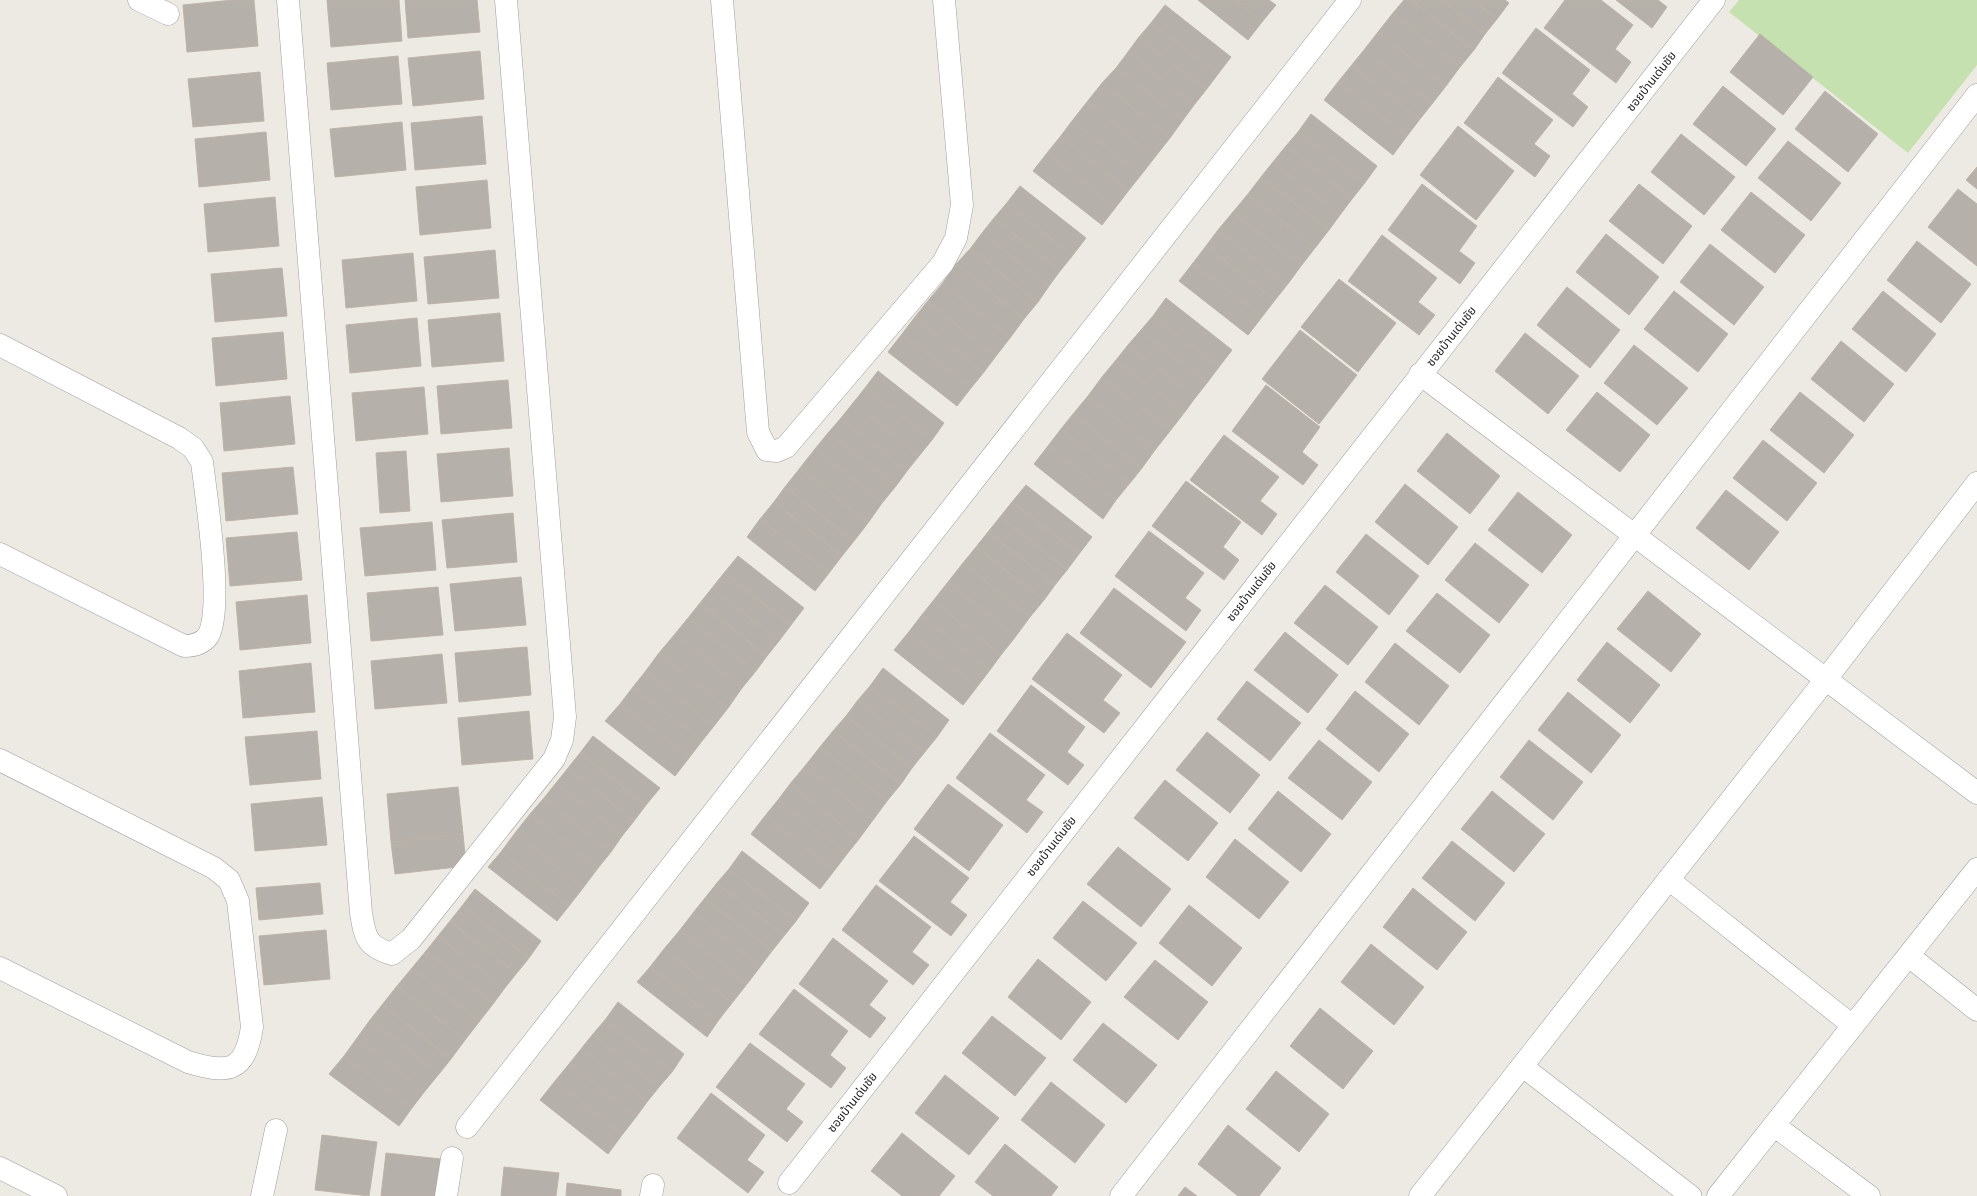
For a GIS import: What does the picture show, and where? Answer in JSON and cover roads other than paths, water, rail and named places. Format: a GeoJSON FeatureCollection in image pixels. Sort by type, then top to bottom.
{"type":"FeatureCollection","features":[{"type":"Feature","properties":{"kind":"street"},"geometry":{"type":"LineString","coordinates":[[140,0],[168,14]]}},
{"type":"Feature","properties":{"kind":"street"},"geometry":{"type":"LineString","coordinates":[[288,0],[361,913],[365,936],[379,950],[392,954],[411,939],[554,759],[562,740],[565,717],[506,0]]}},
{"type":"Feature","properties":{"kind":"street"},"geometry":{"type":"LineString","coordinates":[[722,0],[758,432],[767,450],[777,451],[786,447],[943,263],[956,238],[962,205],[944,0]]}},
{"type":"Feature","properties":{"kind":"street"},"geometry":{"type":"LineString","coordinates":[[467,1126],[1350,0]]}},
{"type":"Feature","properties":{"kind":"street","name":"ซอยบ้านเด่นชัย"},"geometry":{"type":"LineString","coordinates":[[789,1182],[1714,0]]}},
{"type":"Feature","properties":{"kind":"street"},"geometry":{"type":"LineString","coordinates":[[1121,1196],[1977,95]]}},
{"type":"Feature","properties":{"kind":"street"},"geometry":{"type":"LineString","coordinates":[[0,345],[179,438],[193,448],[202,462],[214,565],[213,618],[208,636],[196,646],[184,646],[0,554]]}},
{"type":"Feature","properties":{"kind":"street"},"geometry":{"type":"LineString","coordinates":[[1420,374],[1977,793]]}},
{"type":"Feature","properties":{"kind":"street"},"geometry":{"type":"LineString","coordinates":[[1420,1196],[1826,680],[1977,483]]}},
{"type":"Feature","properties":{"kind":"street"},"geometry":{"type":"LineString","coordinates":[[0,760],[214,868],[229,880],[238,901],[252,1027],[249,1047],[242,1059],[228,1069],[214,1070],[188,1062],[0,968]]}},
{"type":"Feature","properties":{"kind":"street"},"geometry":{"type":"LineString","coordinates":[[1718,1196],[1775,1126],[1852,1025],[1909,956],[1977,869]]}},
{"type":"Feature","properties":{"kind":"street"},"geometry":{"type":"LineString","coordinates":[[1909,956],[1977,1010]]}},
{"type":"Feature","properties":{"kind":"street"},"geometry":{"type":"LineString","coordinates":[[1775,1126],[1869,1196]]}},
{"type":"Feature","properties":{"kind":"street"},"geometry":{"type":"LineString","coordinates":[[262,1196],[276,1130]]}},
{"type":"Feature","properties":{"kind":"street"},"geometry":{"type":"LineString","coordinates":[[446,1196],[452,1158]]}},
{"type":"Feature","properties":{"kind":"street"},"geometry":{"type":"LineString","coordinates":[[0,1168],[56,1196]]}},
{"type":"Feature","properties":{"kind":"lane"},"geometry":{"type":"LineString","coordinates":[[1668,880],[1852,1025]]}},
{"type":"Feature","properties":{"kind":"lane"},"geometry":{"type":"LineString","coordinates":[[1522,1066],[1691,1196]]}}]}
